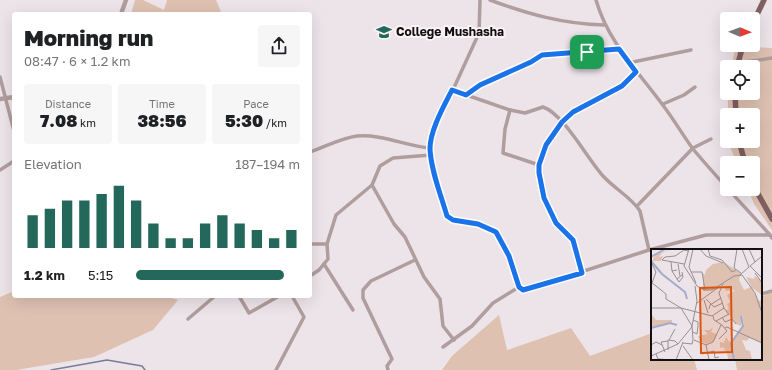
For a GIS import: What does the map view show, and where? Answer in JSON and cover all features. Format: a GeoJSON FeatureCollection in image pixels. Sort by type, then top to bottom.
{"type":"FeatureCollection","features":[{"type":"Feature","properties":{"kind":"main road"},"geometry":{"type":"LineString","coordinates":[[758,12],[764,0]]}},
{"type":"Feature","properties":{"kind":"main road"},"geometry":{"type":"LineString","coordinates":[[759,196],[772,219]]}},
{"type":"Feature","properties":{"kind":"street"},"geometry":{"type":"LineString","coordinates":[[122,12],[126,0]]}},
{"type":"Feature","properties":{"kind":"street"},"geometry":{"type":"LineString","coordinates":[[452,90],[510,110],[525,113],[543,107],[562,122],[594,166],[615,188],[637,206],[640,212],[649,250],[582,273],[523,290],[519,287],[509,256],[496,232],[478,224],[448,218],[430,148],[435,129],[452,90],[479,33],[480,0]]}},
{"type":"Feature","properties":{"kind":"street"},"geometry":{"type":"LineString","coordinates":[[490,0],[533,15],[560,22],[604,25]]}},
{"type":"Feature","properties":{"kind":"street"},"geometry":{"type":"LineString","coordinates":[[596,0],[604,25],[628,62],[663,104],[693,148],[726,189],[771,236]]}},
{"type":"Feature","properties":{"kind":"street"},"geometry":{"type":"LineString","coordinates":[[466,95],[480,85],[531,62],[542,55],[619,49]]}},
{"type":"Feature","properties":{"kind":"street"},"geometry":{"type":"LineString","coordinates":[[628,62],[691,50]]}},
{"type":"Feature","properties":{"kind":"street"},"geometry":{"type":"LineString","coordinates":[[760,60],[772,58]]}},
{"type":"Feature","properties":{"kind":"street"},"geometry":{"type":"LineString","coordinates":[[582,273],[573,240],[556,223],[544,198],[539,165],[546,145],[562,122],[573,112],[622,86],[636,72]]}},
{"type":"Feature","properties":{"kind":"street"},"geometry":{"type":"LineString","coordinates":[[0,77],[12,122]]}},
{"type":"Feature","properties":{"kind":"street"},"geometry":{"type":"LineString","coordinates":[[663,104],[684,95],[695,87]]}},
{"type":"Feature","properties":{"kind":"street"},"geometry":{"type":"LineString","coordinates":[[0,99],[12,98]]}},
{"type":"Feature","properties":{"kind":"street"},"geometry":{"type":"LineString","coordinates":[[510,110],[505,129],[503,153],[539,165]]}},
{"type":"Feature","properties":{"kind":"street"},"geometry":{"type":"LineString","coordinates":[[312,151],[358,136],[379,138],[416,147],[430,148]]}},
{"type":"Feature","properties":{"kind":"street"},"geometry":{"type":"LineString","coordinates":[[637,206],[693,148],[711,139]]}},
{"type":"Feature","properties":{"kind":"street"},"geometry":{"type":"LineString","coordinates":[[312,274],[328,259],[327,244],[338,213],[372,185],[380,166],[389,159],[407,156],[431,155]]}},
{"type":"Feature","properties":{"kind":"street"},"geometry":{"type":"LineString","coordinates":[[0,170],[12,162]]}},
{"type":"Feature","properties":{"kind":"street"},"geometry":{"type":"LineString","coordinates":[[372,185],[394,224],[405,237],[424,277],[440,299],[443,326],[454,340]]}},
{"type":"Feature","properties":{"kind":"street"},"geometry":{"type":"LineString","coordinates":[[653,249],[706,235],[771,236]]}},
{"type":"Feature","properties":{"kind":"street"},"geometry":{"type":"LineString","coordinates":[[312,244],[327,244]]}},
{"type":"Feature","properties":{"kind":"street"},"geometry":{"type":"LineString","coordinates":[[388,370],[387,366],[392,359],[363,298],[363,290],[371,282],[415,260]]}},
{"type":"Feature","properties":{"kind":"street"},"geometry":{"type":"LineString","coordinates":[[324,264],[353,310]]}},
{"type":"Feature","properties":{"kind":"street"},"geometry":{"type":"LineString","coordinates":[[442,347],[472,326],[493,303],[519,287]]}},
{"type":"Feature","properties":{"kind":"street"},"geometry":{"type":"LineString","coordinates":[[762,294],[772,291]]}},
{"type":"Feature","properties":{"kind":"street"},"geometry":{"type":"LineString","coordinates":[[188,319],[213,298]]}},
{"type":"Feature","properties":{"kind":"street"},"geometry":{"type":"LineString","coordinates":[[240,298],[249,313],[276,298]]}},
{"type":"Feature","properties":{"kind":"street"},"geometry":{"type":"LineString","coordinates":[[276,370],[304,317],[293,298]]}},
{"type":"Feature","properties":{"kind":"shaded area"},"geometry":{"type":"Polygon","coordinates":[[[135,0],[143,0],[164,10],[167,0],[216,0],[221,12],[132,12],[135,0]]]}},
{"type":"Feature","properties":{"kind":"shaded area"},"geometry":{"type":"Polygon","coordinates":[[[760,47],[772,48],[772,230],[754,204],[751,196],[760,196],[760,156],[734,156],[730,148],[760,148],[760,108],[728,108],[728,100],[760,100],[760,60],[733,60],[735,52],[760,52],[760,47]]]}},
{"type":"Feature","properties":{"kind":"shaded area"},"geometry":{"type":"Polygon","coordinates":[[[12,292],[12,298],[172,298],[178,300],[153,330],[94,357],[16,370],[0,370],[0,297],[12,292]]]}},
{"type":"Feature","properties":{"kind":"shaded area"},"geometry":{"type":"Polygon","coordinates":[[[772,292],[772,370],[737,370],[735,360],[762,360],[762,297],[772,292]]]}},
{"type":"Feature","properties":{"kind":"shaded area"},"geometry":{"type":"Polygon","coordinates":[[[499,315],[507,350],[571,328],[590,356],[651,333],[651,360],[694,360],[697,370],[442,370],[452,356],[499,315]]]}},
{"type":"Feature","properties":{"kind":"waterway"},"geometry":{"type":"LineString","coordinates":[[51,370],[107,360],[142,366],[145,370]]}},
{"type":"Feature","properties":{"kind":"place","name":"College Mushasha"},"geometry":{"type":"Point","coordinates":[384,32]}},
{"type":"Feature","properties":{"kind":"route"},"geometry":{"type":"LineString","coordinates":[[619,49],[636,72],[628,78],[626,84],[573,112],[562,122],[546,145],[539,165],[544,198],[556,223],[573,240],[582,273],[523,290],[519,287],[509,256],[496,232],[478,224],[448,218],[431,155],[430,148],[432,140],[435,129],[452,90],[466,95],[480,85],[531,62],[542,55],[558,52],[587,52],[619,49]]}}]}
